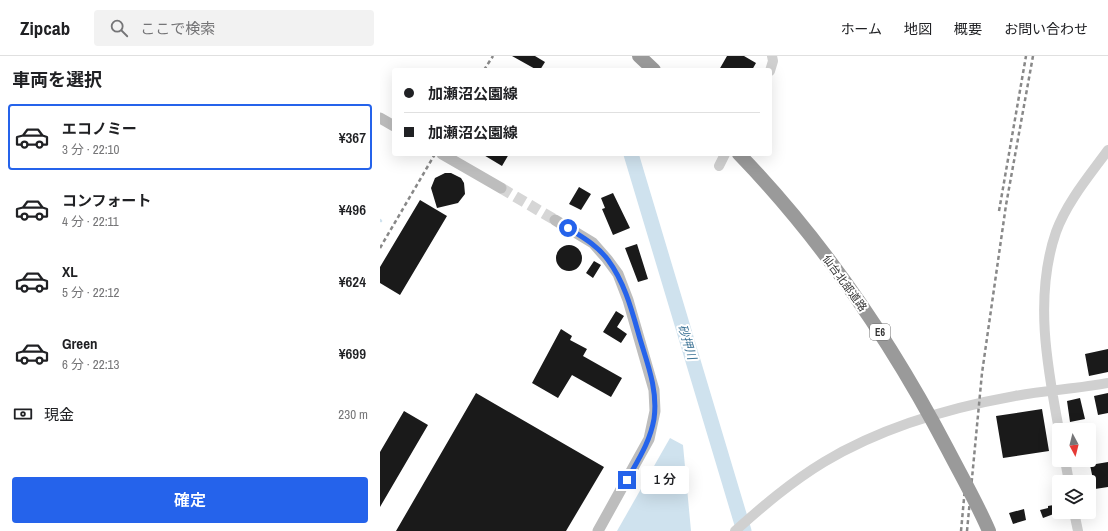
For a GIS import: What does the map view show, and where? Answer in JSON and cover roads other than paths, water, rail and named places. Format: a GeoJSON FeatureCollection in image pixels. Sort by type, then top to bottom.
{"type":"FeatureCollection","features":[{"type":"Feature","properties":{"kind":"highway"},"geometry":{"type":"LineString","coordinates":[[638,56],[651,68]]}},
{"type":"Feature","properties":{"kind":"highway","name":"仙台北部道路"},"geometry":{"type":"LineString","coordinates":[[741,156],[802,226],[874,323],[922,401],[989,531]]}},
{"type":"Feature","properties":{"kind":"main road"},"geometry":{"type":"LineString","coordinates":[[380,118],[392,125]]}},
{"type":"Feature","properties":{"kind":"main road"},"geometry":{"type":"LineString","coordinates":[[445,156],[501,188]]}},
{"type":"Feature","properties":{"kind":"main road"},"geometry":{"type":"LineString","coordinates":[[555,220],[592,243],[607,258],[618,274],[628,300],[654,390],[655,411],[649,439],[598,531]]}},
{"type":"Feature","properties":{"kind":"street"},"geometry":{"type":"LineString","coordinates":[[771,68],[773,61],[772,56]]}},
{"type":"Feature","properties":{"kind":"street"},"geometry":{"type":"LineString","coordinates":[[1058,423],[1052,390],[1045,324],[1045,291],[1049,259],[1057,231],[1067,211],[1081,186],[1108,150]]}},
{"type":"Feature","properties":{"kind":"street"},"geometry":{"type":"LineString","coordinates":[[719,166],[724,156]]}},
{"type":"Feature","properties":{"kind":"street"},"geometry":{"type":"LineString","coordinates":[[735,531],[765,504],[824,462],[864,440],[902,424],[984,402],[1052,390],[1108,383]]}},
{"type":"Feature","properties":{"kind":"street"},"geometry":{"type":"LineString","coordinates":[[1075,519],[1078,531]]}},
{"type":"Feature","properties":{"kind":"water"},"geometry":{"type":"Polygon","coordinates":[[[670,438],[683,445],[691,531],[617,531],[670,438]]]}},
{"type":"Feature","properties":{"kind":"waterway","name":"砂押川"},"geometry":{"type":"LineString","coordinates":[[632,156],[744,531]]}},
{"type":"Feature","properties":{"kind":"tunnel"},"geometry":{"type":"LineString","coordinates":[[501,188],[555,220]]}},
{"type":"Feature","properties":{"kind":"railway"},"geometry":{"type":"LineString","coordinates":[[485,68],[493,56]]}},
{"type":"Feature","properties":{"kind":"railway"},"geometry":{"type":"LineString","coordinates":[[999,211],[1026,56]]}},
{"type":"Feature","properties":{"kind":"railway"},"geometry":{"type":"LineString","coordinates":[[967,531],[982,373],[1006,205],[1033,56]]}},
{"type":"Feature","properties":{"kind":"railway"},"geometry":{"type":"LineString","coordinates":[[380,248],[434,156]]}},
{"type":"Feature","properties":{"kind":"railway"},"geometry":{"type":"LineString","coordinates":[[961,531],[966,477]]}}]}
